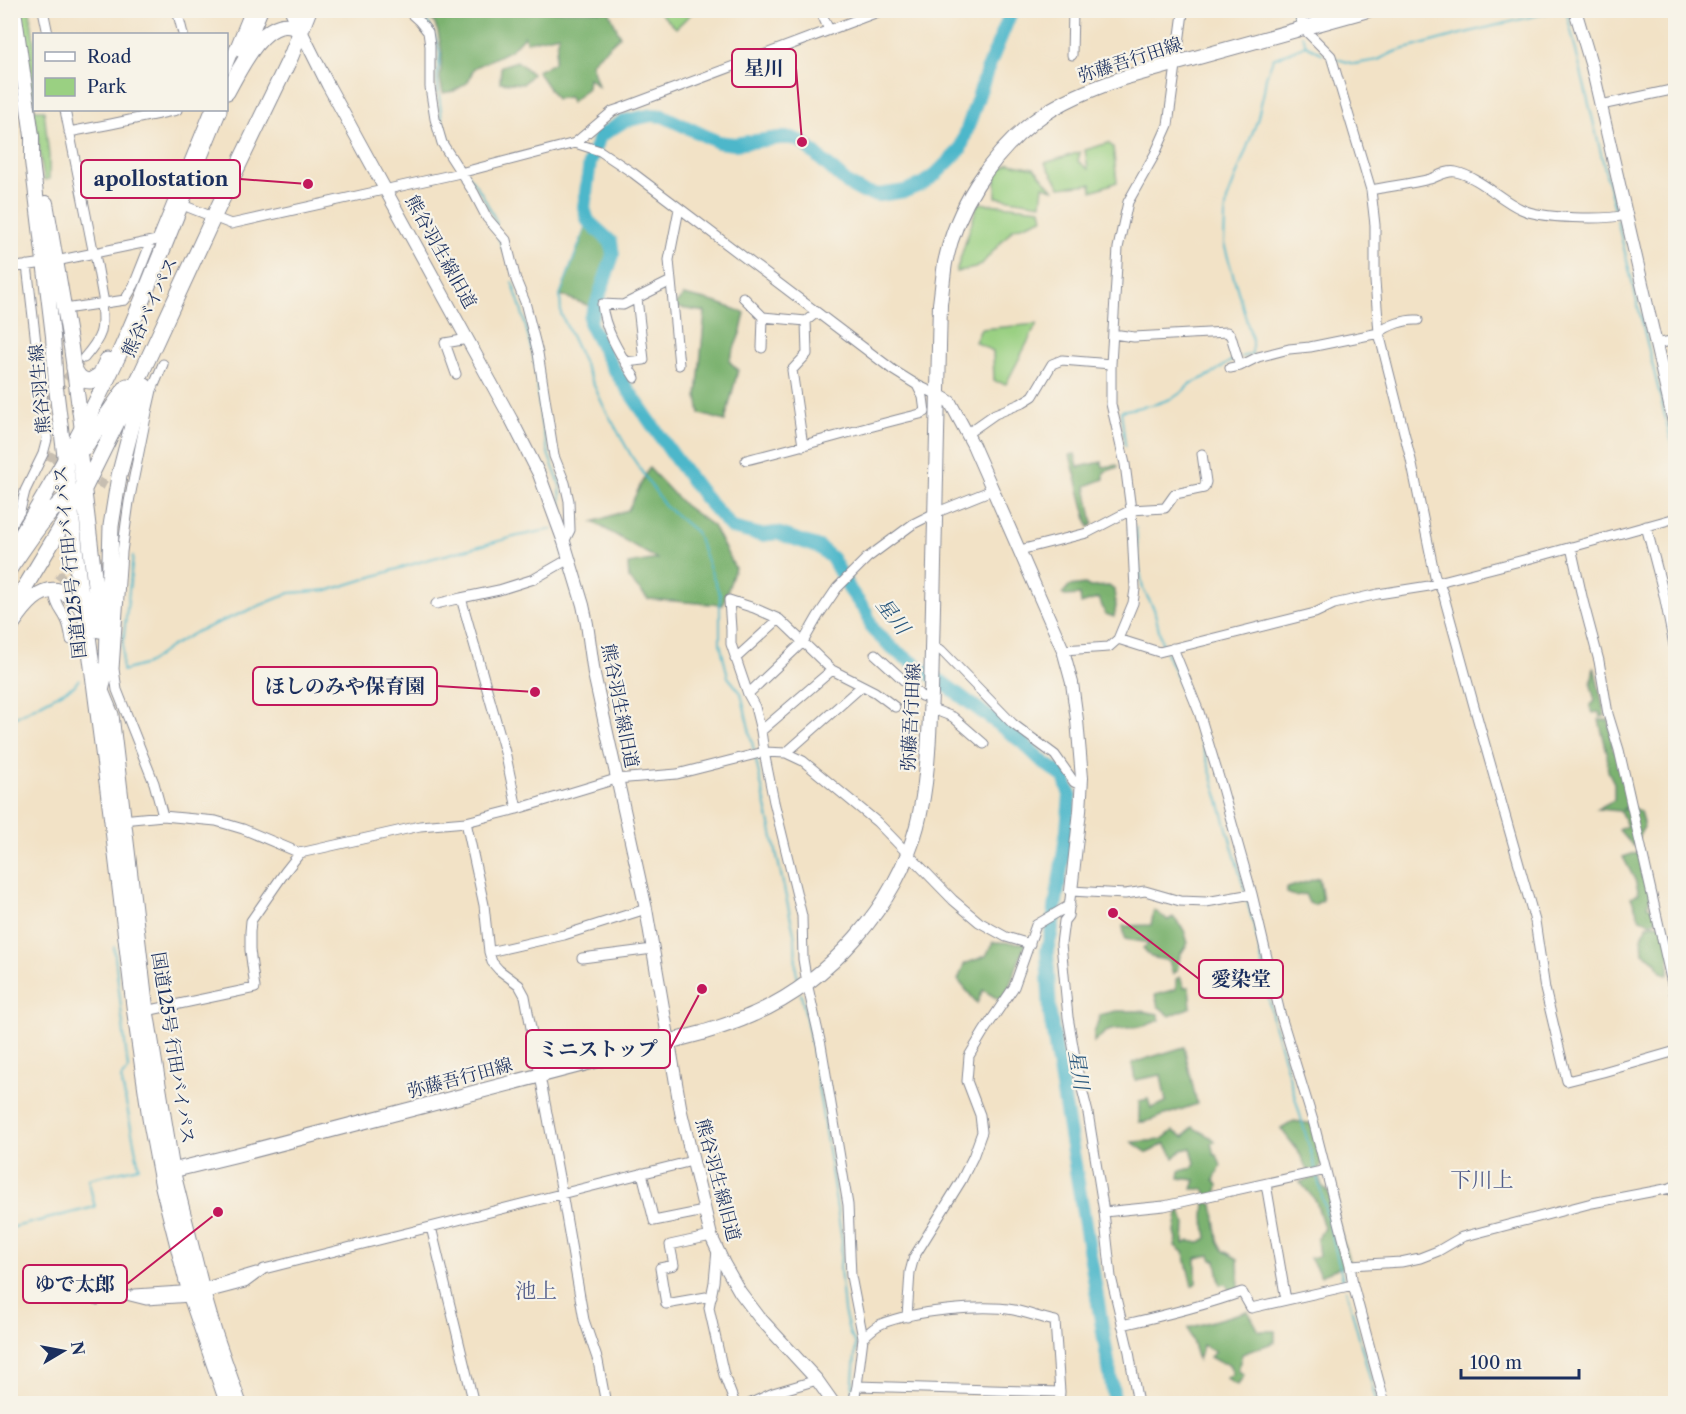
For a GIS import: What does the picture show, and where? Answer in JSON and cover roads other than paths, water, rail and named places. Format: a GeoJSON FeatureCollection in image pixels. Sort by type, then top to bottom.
{"type":"FeatureCollection","features":[{"type":"Feature","properties":{"kind":"highway"},"geometry":{"type":"LineString","coordinates":[[228,87],[260,10]]}},
{"type":"Feature","properties":{"kind":"highway","name":"熊谷バイパス"},"geometry":{"type":"LineString","coordinates":[[10,568],[39,528],[76,493],[141,374],[291,56],[309,10]]}},
{"type":"Feature","properties":{"kind":"highway"},"geometry":{"type":"LineString","coordinates":[[228,89],[255,45],[266,33],[285,26],[293,26],[301,31]]}},
{"type":"Feature","properties":{"kind":"highway","name":"熊谷バイパス"},"geometry":{"type":"LineString","coordinates":[[81,430],[130,330],[219,111]]}},
{"type":"Feature","properties":{"kind":"highway"},"geometry":{"type":"LineString","coordinates":[[79,363],[77,375],[81,379],[90,381],[94,379],[100,375],[114,346],[130,330]]}},
{"type":"Feature","properties":{"kind":"highway"},"geometry":{"type":"LineString","coordinates":[[102,691],[107,664],[111,526],[119,476],[139,399],[152,369],[153,346]]}},
{"type":"Feature","properties":{"kind":"highway"},"geometry":{"type":"LineString","coordinates":[[10,554],[69,449],[85,447],[125,388],[141,374]]}},
{"type":"Feature","properties":{"kind":"highway","name":"国道125号 行田バイパス"},"geometry":{"type":"LineString","coordinates":[[81,430],[69,449],[96,593],[102,691],[111,716],[166,1172]]}},
{"type":"Feature","properties":{"kind":"highway","name":"国道125号 行田バイパス"},"geometry":{"type":"LineString","coordinates":[[76,493],[70,512],[86,620],[144,1080],[196,1292],[228,1404]]}},
{"type":"Feature","properties":{"kind":"highway"},"geometry":{"type":"LineString","coordinates":[[10,612],[70,512]]}},
{"type":"Feature","properties":{"kind":"highway"},"geometry":{"type":"LineString","coordinates":[[10,627],[34,597],[42,592],[50,591],[64,592],[76,601],[86,620]]}},
{"type":"Feature","properties":{"kind":"highway","name":"国道125号 行田バイパス"},"geometry":{"type":"LineString","coordinates":[[97,712],[102,691]]}},
{"type":"Feature","properties":{"kind":"highway","name":"国道125号 行田バイパス"},"geometry":{"type":"LineString","coordinates":[[196,1292],[214,1332],[239,1404]]}},
{"type":"Feature","properties":{"kind":"main road","name":"熊谷羽生線"},"geometry":{"type":"LineString","coordinates":[[14,10],[32,136],[38,160],[50,262],[56,388],[69,449]]}},
{"type":"Feature","properties":{"kind":"main road"},"geometry":{"type":"LineString","coordinates":[[292,10],[301,31]]}},
{"type":"Feature","properties":{"kind":"main road","name":"弥藤吾行田線"},"geometry":{"type":"LineString","coordinates":[[166,1172],[702,1033],[755,1014],[780,1001],[830,964],[867,924],[884,900],[908,853],[922,802],[931,700],[940,303],[945,263],[952,238],[964,207],[978,182],[996,158],[1034,122],[1094,88],[1368,10]]}},
{"type":"Feature","properties":{"kind":"main road","name":"熊谷羽生線"},"geometry":{"type":"LineString","coordinates":[[50,262],[62,292],[79,363],[81,430]]}},
{"type":"Feature","properties":{"kind":"main road"},"geometry":{"type":"LineString","coordinates":[[62,292],[60,353],[69,449]]}},
{"type":"Feature","properties":{"kind":"street"},"geometry":{"type":"LineString","coordinates":[[43,10],[48,33]]}},
{"type":"Feature","properties":{"kind":"street"},"geometry":{"type":"LineString","coordinates":[[177,10],[183,33]]}},
{"type":"Feature","properties":{"kind":"street"},"geometry":{"type":"LineString","coordinates":[[230,51],[250,10]]}},
{"type":"Feature","properties":{"kind":"street"},"geometry":{"type":"LineString","coordinates":[[407,10],[428,32],[430,87],[435,119],[442,143],[487,218],[506,240],[516,280],[525,302],[538,353],[554,456],[565,483],[569,501],[570,530],[560,532]]}},
{"type":"Feature","properties":{"kind":"street"},"geometry":{"type":"LineString","coordinates":[[820,10],[829,30]]}},
{"type":"Feature","properties":{"kind":"street"},"geometry":{"type":"LineString","coordinates":[[180,204],[231,224],[460,173],[579,143],[613,111],[883,10]]}},
{"type":"Feature","properties":{"kind":"street"},"geometry":{"type":"LineString","coordinates":[[1072,55],[1073,10]]}},
{"type":"Feature","properties":{"kind":"street"},"geometry":{"type":"LineString","coordinates":[[1063,650],[1109,647],[1118,639],[1133,603],[1135,589],[1131,510],[1125,464],[1111,404],[1118,248],[1128,202],[1155,154],[1168,125],[1184,13],[1182,10]]}},
{"type":"Feature","properties":{"kind":"street"},"geometry":{"type":"LineString","coordinates":[[1299,10],[1304,28],[1331,56],[1371,190],[1375,225],[1375,281],[1379,333],[1411,460],[1435,576],[1443,593],[1535,921],[1545,989],[1567,1081],[1676,1051]]}},
{"type":"Feature","properties":{"kind":"street"},"geometry":{"type":"LineString","coordinates":[[1575,10],[1592,67],[1676,431]]}},
{"type":"Feature","properties":{"kind":"street","name":"熊谷羽生線旧道"},"geometry":{"type":"LineString","coordinates":[[301,31],[539,474],[569,558],[587,624],[594,674],[646,909],[668,1042],[692,1161],[711,1236],[740,1292],[759,1317],[817,1380],[834,1404]]}},
{"type":"Feature","properties":{"kind":"street"},"geometry":{"type":"LineString","coordinates":[[1601,105],[1676,89]]}},
{"type":"Feature","properties":{"kind":"street"},"geometry":{"type":"LineString","coordinates":[[64,111],[102,303],[101,333],[95,345],[79,363]]}},
{"type":"Feature","properties":{"kind":"street"},"geometry":{"type":"LineString","coordinates":[[69,132],[172,111]]}},
{"type":"Feature","properties":{"kind":"street"},"geometry":{"type":"LineString","coordinates":[[10,268],[94,254],[157,240],[210,111]]}},
{"type":"Feature","properties":{"kind":"street"},"geometry":{"type":"LineString","coordinates":[[579,143],[600,151],[633,173],[893,370],[950,402],[968,434],[1020,550],[1063,650],[1072,682],[1082,786],[1068,916],[1064,921],[1061,944],[1067,1007],[1077,1069],[1088,1113],[1104,1212],[1111,1277],[1129,1352],[1138,1404]]}},
{"type":"Feature","properties":{"kind":"street"},"geometry":{"type":"LineString","coordinates":[[1371,190],[1430,179],[1445,172],[1454,171],[1492,190],[1520,209],[1533,213],[1613,218],[1627,215]]}},
{"type":"Feature","properties":{"kind":"street"},"geometry":{"type":"LineString","coordinates":[[679,209],[669,260],[679,364]]}},
{"type":"Feature","properties":{"kind":"street"},"geometry":{"type":"LineString","coordinates":[[65,309],[125,300],[134,285],[151,242]]}},
{"type":"Feature","properties":{"kind":"street"},"geometry":{"type":"LineString","coordinates":[[10,527],[48,455],[52,439],[40,335],[32,314],[27,265]]}},
{"type":"Feature","properties":{"kind":"street"},"geometry":{"type":"LineString","coordinates":[[635,378],[603,314],[602,304],[623,305],[670,281]]}},
{"type":"Feature","properties":{"kind":"street"},"geometry":{"type":"LineString","coordinates":[[743,297],[763,317],[806,321],[816,313]]}},
{"type":"Feature","properties":{"kind":"street"},"geometry":{"type":"LineString","coordinates":[[625,362],[644,360],[637,298]]}},
{"type":"Feature","properties":{"kind":"street"},"geometry":{"type":"LineString","coordinates":[[762,348],[763,317]]}},
{"type":"Feature","properties":{"kind":"street"},"geometry":{"type":"LineString","coordinates":[[1113,334],[1134,337],[1227,332],[1231,336],[1235,367],[1258,357],[1288,349],[1310,347],[1379,333],[1385,328],[1418,320]]}},
{"type":"Feature","properties":{"kind":"street"},"geometry":{"type":"LineString","coordinates":[[803,446],[792,370],[807,354],[806,321]]}},
{"type":"Feature","properties":{"kind":"street"},"geometry":{"type":"LineString","coordinates":[[456,374],[445,343],[468,339]]}},
{"type":"Feature","properties":{"kind":"street"},"geometry":{"type":"LineString","coordinates":[[1656,344],[1676,340]]}},
{"type":"Feature","properties":{"kind":"street"},"geometry":{"type":"LineString","coordinates":[[968,434],[995,414],[1033,396],[1052,364],[1062,360],[1111,364]]}},
{"type":"Feature","properties":{"kind":"street"},"geometry":{"type":"LineString","coordinates":[[163,364],[152,390],[129,502],[117,602],[114,669],[117,690],[154,783],[163,816]]}},
{"type":"Feature","properties":{"kind":"street"},"geometry":{"type":"LineString","coordinates":[[746,460],[925,412],[917,385]]}},
{"type":"Feature","properties":{"kind":"street"},"geometry":{"type":"LineString","coordinates":[[1020,550],[1087,533],[1131,510],[1164,508],[1175,494],[1204,488],[1206,482],[1202,454]]}},
{"type":"Feature","properties":{"kind":"street"},"geometry":{"type":"LineString","coordinates":[[748,694],[803,642],[837,588],[867,558],[912,524],[992,490]]}},
{"type":"Feature","properties":{"kind":"street"},"geometry":{"type":"LineString","coordinates":[[1118,639],[1159,652],[1315,613],[1334,604],[1430,586],[1676,518]]}},
{"type":"Feature","properties":{"kind":"street"},"geometry":{"type":"LineString","coordinates":[[1647,526],[1676,656]]}},
{"type":"Feature","properties":{"kind":"street"},"geometry":{"type":"LineString","coordinates":[[1571,547],[1676,1001]]}},
{"type":"Feature","properties":{"kind":"street"},"geometry":{"type":"LineString","coordinates":[[436,604],[500,590],[534,579],[569,558]]}},
{"type":"Feature","properties":{"kind":"street"},"geometry":{"type":"LineString","coordinates":[[54,596],[58,609],[68,623],[71,640]]}},
{"type":"Feature","properties":{"kind":"street"},"geometry":{"type":"LineString","coordinates":[[461,598],[506,756],[517,809]]}},
{"type":"Feature","properties":{"kind":"street"},"geometry":{"type":"LineString","coordinates":[[853,1404],[863,1338],[851,1276],[848,1205],[821,1045],[803,959],[802,916],[755,706],[748,694],[731,645],[729,600],[779,619],[832,670],[875,692],[895,707]]}},
{"type":"Feature","properties":{"kind":"street"},"geometry":{"type":"LineString","coordinates":[[735,658],[779,619]]}},
{"type":"Feature","properties":{"kind":"street"},"geometry":{"type":"LineString","coordinates":[[1173,648],[1199,712],[1252,894],[1280,1013],[1326,1170],[1353,1285],[1385,1404]]}},
{"type":"Feature","properties":{"kind":"street"},"geometry":{"type":"LineString","coordinates":[[932,650],[941,650],[1013,724],[1056,755],[1074,782],[1082,786]]}},
{"type":"Feature","properties":{"kind":"street"},"geometry":{"type":"LineString","coordinates":[[875,654],[921,696],[931,700],[984,744]]}},
{"type":"Feature","properties":{"kind":"street"},"geometry":{"type":"LineString","coordinates":[[761,731],[832,670]]}},
{"type":"Feature","properties":{"kind":"street"},"geometry":{"type":"LineString","coordinates":[[786,753],[862,686]]}},
{"type":"Feature","properties":{"kind":"street"},"geometry":{"type":"LineString","coordinates":[[122,820],[163,816],[216,822],[243,829],[300,853],[420,826],[466,822],[616,779],[677,774],[764,752],[786,753],[803,761],[877,822],[953,900],[979,922],[1006,937],[1030,944]]}},
{"type":"Feature","properties":{"kind":"street"},"geometry":{"type":"LineString","coordinates":[[466,822],[484,905],[492,962],[519,985],[525,996],[584,1320],[598,1361],[606,1404]]}},
{"type":"Feature","properties":{"kind":"street"},"geometry":{"type":"LineString","coordinates":[[146,1011],[255,988],[250,950],[251,921],[300,853]]}},
{"type":"Feature","properties":{"kind":"street"},"geometry":{"type":"LineString","coordinates":[[1071,891],[1125,894],[1145,891],[1180,902],[1206,902],[1252,894]]}},
{"type":"Feature","properties":{"kind":"street"},"geometry":{"type":"LineString","coordinates":[[907,1317],[910,1272],[914,1258],[961,1181],[982,1132],[980,1115],[967,1081],[969,1056],[1014,987],[1035,925],[1069,905]]}},
{"type":"Feature","properties":{"kind":"street"},"geometry":{"type":"LineString","coordinates":[[489,952],[564,935],[646,909]]}},
{"type":"Feature","properties":{"kind":"street"},"geometry":{"type":"LineString","coordinates":[[582,958],[653,949]]}},
{"type":"Feature","properties":{"kind":"street"},"geometry":{"type":"LineString","coordinates":[[97,1300],[126,1295],[146,1300],[245,1283],[264,1269],[692,1161]]}},
{"type":"Feature","properties":{"kind":"street"},"geometry":{"type":"LineString","coordinates":[[1104,1212],[1164,1206],[1326,1170]]}},
{"type":"Feature","properties":{"kind":"street"},"geometry":{"type":"LineString","coordinates":[[642,1173],[654,1221],[704,1211]]}},
{"type":"Feature","properties":{"kind":"street"},"geometry":{"type":"LineString","coordinates":[[1266,1184],[1286,1300]]}},
{"type":"Feature","properties":{"kind":"street"},"geometry":{"type":"LineString","coordinates":[[1350,1265],[1401,1262],[1420,1258],[1462,1237],[1592,1203],[1674,1187],[1676,1200]]}},
{"type":"Feature","properties":{"kind":"street"},"geometry":{"type":"LineString","coordinates":[[430,1227],[474,1404]]}},
{"type":"Feature","properties":{"kind":"street"},"geometry":{"type":"LineString","coordinates":[[711,1236],[670,1245],[674,1265],[660,1268],[666,1304],[712,1296]]}},
{"type":"Feature","properties":{"kind":"street"},"geometry":{"type":"LineString","coordinates":[[717,1250],[709,1308],[724,1375],[735,1404]]}},
{"type":"Feature","properties":{"kind":"street"},"geometry":{"type":"LineString","coordinates":[[903,1255],[914,1258]]}},
{"type":"Feature","properties":{"kind":"street"},"geometry":{"type":"LineString","coordinates":[[1122,1325],[1242,1292],[1251,1308],[1353,1285]]}},
{"type":"Feature","properties":{"kind":"street"},"geometry":{"type":"LineString","coordinates":[[863,1338],[880,1324],[907,1317],[974,1308],[1013,1310],[1055,1321],[1059,1404]]}},
{"type":"Feature","properties":{"kind":"street"},"geometry":{"type":"LineString","coordinates":[[749,1404],[773,1393],[817,1380]]}},
{"type":"Feature","properties":{"kind":"street"},"geometry":{"type":"LineString","coordinates":[[857,1386],[1060,1392]]}},
{"type":"Feature","properties":{"kind":"waterway"},"geometry":{"type":"LineString","coordinates":[[416,10],[427,21],[440,54],[437,78],[442,121],[454,154]]}},
{"type":"Feature","properties":{"kind":"waterway","name":"星川"},"geometry":{"type":"LineString","coordinates":[[1012,10],[988,68],[960,150],[935,175],[922,184],[905,191],[879,195],[863,192],[848,184],[802,142],[792,138],[734,144],[718,142],[663,116],[652,115],[624,121],[600,136],[590,162],[584,208],[588,221],[611,242],[613,255],[590,319],[590,325],[613,368],[673,455],[705,498],[732,528],[761,535],[777,533],[819,547],[832,558],[850,590],[866,612],[873,630],[894,650],[942,682],[1022,742],[1043,762],[1064,777],[1070,795],[1067,830],[1047,950],[1050,1015],[1115,1404]]}},
{"type":"Feature","properties":{"kind":"waterway"},"geometry":{"type":"LineString","coordinates":[[1291,10],[1297,25]]}},
{"type":"Feature","properties":{"kind":"waterway"},"geometry":{"type":"LineString","coordinates":[[1334,58],[1354,64],[1378,60],[1394,52],[1559,10]]}},
{"type":"Feature","properties":{"kind":"waterway"},"geometry":{"type":"LineString","coordinates":[[1566,10],[1616,215]]}},
{"type":"Feature","properties":{"kind":"waterway"},"geometry":{"type":"LineString","coordinates":[[1302,35],[1306,45],[1323,54]]}},
{"type":"Feature","properties":{"kind":"waterway"},"geometry":{"type":"LineString","coordinates":[[1241,357],[1252,354],[1252,339],[1224,244],[1227,200],[1257,121],[1266,77],[1273,59],[1306,45]]}},
{"type":"Feature","properties":{"kind":"waterway"},"geometry":{"type":"LineString","coordinates":[[467,173],[482,194],[497,223],[495,224]]}},
{"type":"Feature","properties":{"kind":"waterway"},"geometry":{"type":"LineString","coordinates":[[1617,220],[1676,461]]}},
{"type":"Feature","properties":{"kind":"waterway"},"geometry":{"type":"LineString","coordinates":[[588,221],[560,295],[561,314],[604,407],[632,457],[665,506],[696,532],[720,595],[720,643],[728,677],[741,693],[754,751]]}},
{"type":"Feature","properties":{"kind":"waterway"},"geometry":{"type":"LineString","coordinates":[[498,236],[505,253]]}},
{"type":"Feature","properties":{"kind":"waterway"},"geometry":{"type":"LineString","coordinates":[[512,282],[535,363],[541,421],[549,456],[560,485],[562,522]]}},
{"type":"Feature","properties":{"kind":"waterway"},"geometry":{"type":"LineString","coordinates":[[1125,445],[1121,411],[1173,398],[1190,384],[1236,359]]}},
{"type":"Feature","properties":{"kind":"waterway"},"geometry":{"type":"LineString","coordinates":[[1136,528],[1143,589],[1154,609],[1163,647]]}},
{"type":"Feature","properties":{"kind":"waterway"},"geometry":{"type":"LineString","coordinates":[[133,556],[122,671],[147,664],[196,632],[290,593],[330,590],[426,560],[553,529]]}},
{"type":"Feature","properties":{"kind":"waterway"},"geometry":{"type":"LineString","coordinates":[[1166,652],[1200,740],[1245,891]]}},
{"type":"Feature","properties":{"kind":"waterway"},"geometry":{"type":"LineString","coordinates":[[10,720],[74,686],[79,679]]}},
{"type":"Feature","properties":{"kind":"waterway"},"geometry":{"type":"LineString","coordinates":[[755,756],[795,938],[796,970],[799,983]]}},
{"type":"Feature","properties":{"kind":"waterway"},"geometry":{"type":"LineString","coordinates":[[1246,897],[1258,940],[1273,1021],[1316,1170]]}},
{"type":"Feature","properties":{"kind":"waterway"},"geometry":{"type":"LineString","coordinates":[[10,1228],[95,1207],[88,1179],[139,1167],[121,1078],[128,1069],[114,947]]}},
{"type":"Feature","properties":{"kind":"waterway"},"geometry":{"type":"LineString","coordinates":[[801,994],[812,1046],[842,1241],[840,1268],[844,1311],[850,1335],[856,1344],[852,1391]]}},
{"type":"Feature","properties":{"kind":"waterway"},"geometry":{"type":"LineString","coordinates":[[1317,1176],[1344,1284]]}},
{"type":"Feature","properties":{"kind":"waterway"},"geometry":{"type":"LineString","coordinates":[[1346,1289],[1377,1404]]}},
{"type":"Feature","properties":{"kind":"tunnel"},"geometry":{"type":"LineString","coordinates":[[48,400],[84,358]]}},
{"type":"Feature","properties":{"kind":"tunnel"},"geometry":{"type":"LineString","coordinates":[[48,455],[66,464]]}},
{"type":"Feature","properties":{"kind":"tunnel"},"geometry":{"type":"LineString","coordinates":[[86,475],[119,493]]}},
{"type":"Feature","properties":{"kind":"tunnel"},"geometry":{"type":"LineString","coordinates":[[55,593],[57,581],[61,576],[112,557]]}},
{"type":"Feature","properties":{"kind":"place","name":"星川"},"geometry":{"type":"Point","coordinates":[802,142]}},
{"type":"Feature","properties":{"kind":"place","name":"apollostation"},"geometry":{"type":"Point","coordinates":[308,184]}},
{"type":"Feature","properties":{"kind":"place","name":"ほしのみや保育園"},"geometry":{"type":"Point","coordinates":[535,692]}},
{"type":"Feature","properties":{"kind":"place","name":"愛染堂"},"geometry":{"type":"Point","coordinates":[1113,913]}},
{"type":"Feature","properties":{"kind":"place","name":"ミニストップ"},"geometry":{"type":"Point","coordinates":[702,989]}},
{"type":"Feature","properties":{"kind":"place","name":"ゆで太郎"},"geometry":{"type":"Point","coordinates":[218,1212]}},
{"type":"Feature","properties":{"kind":"district","name":"下川上"},"geometry":{"type":"Point","coordinates":[1482,1180]}},
{"type":"Feature","properties":{"kind":"district","name":"池上"},"geometry":{"type":"Point","coordinates":[536,1291]}}]}
